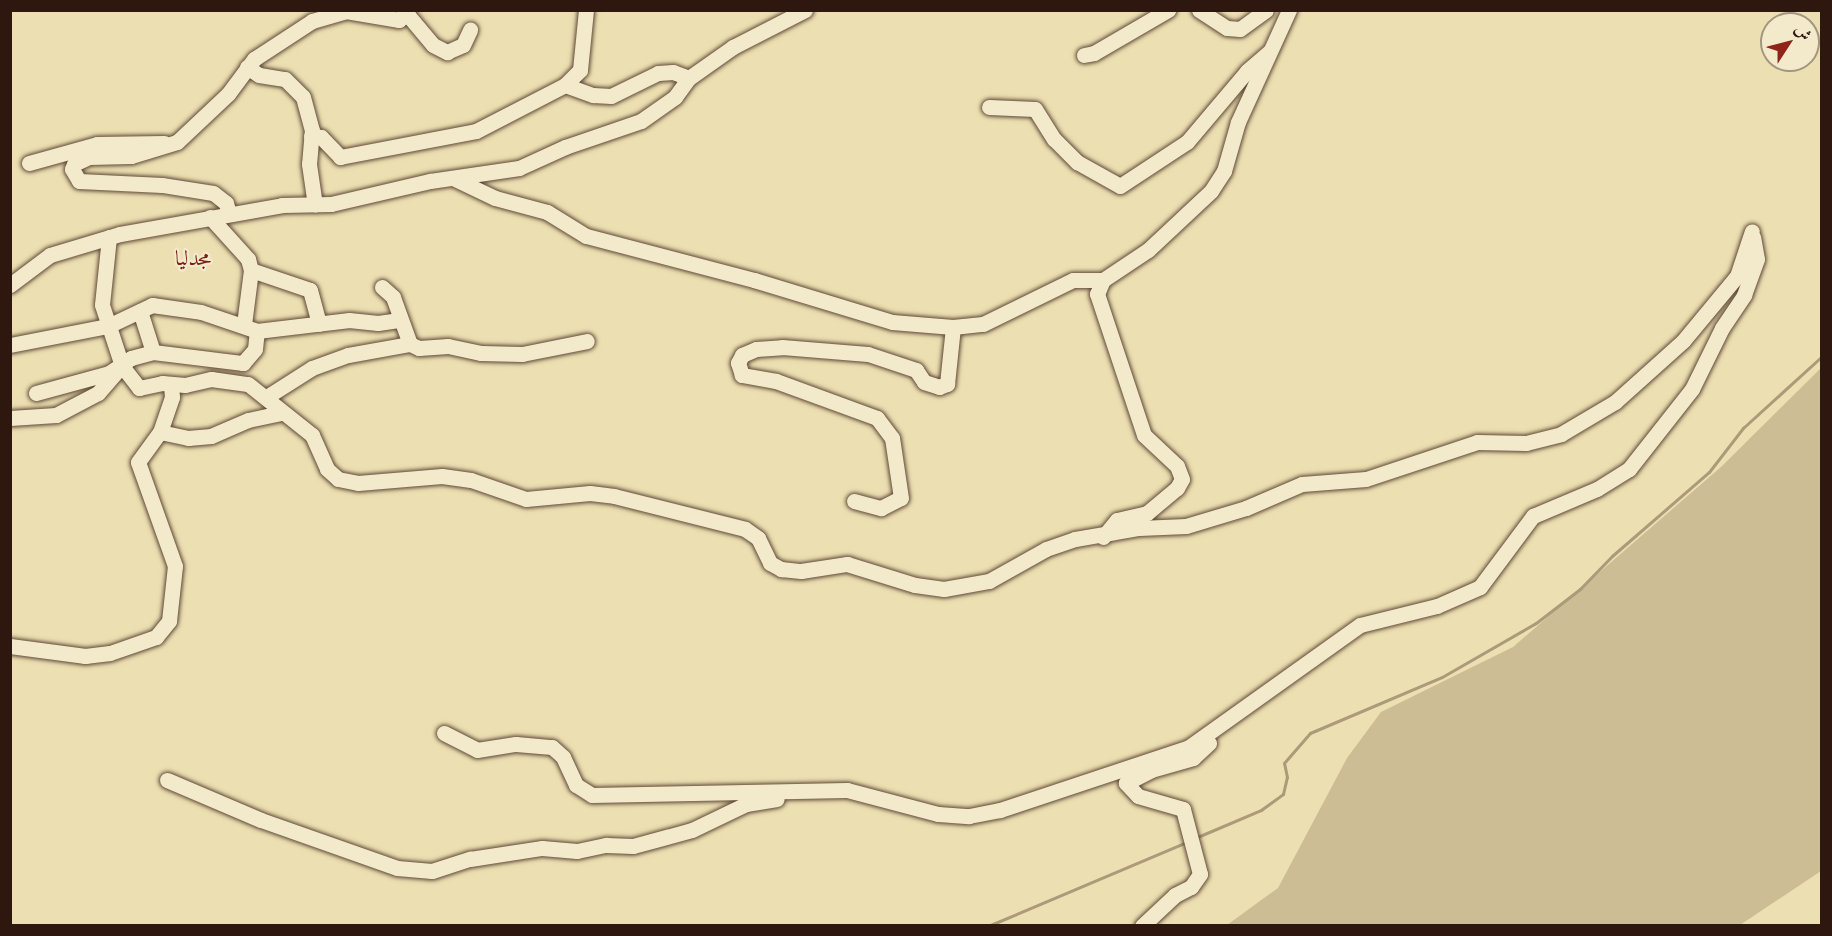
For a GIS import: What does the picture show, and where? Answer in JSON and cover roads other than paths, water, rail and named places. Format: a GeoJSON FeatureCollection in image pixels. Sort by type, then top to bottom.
{"type":"FeatureCollection","features":[{"type":"Feature","properties":{"kind":"street"},"geometry":{"type":"LineString","coordinates":[[311,136],[321,137],[340,157],[401,148],[444,135],[476,131],[565,85],[580,70],[586,10]]}},
{"type":"Feature","properties":{"kind":"street"},"geometry":{"type":"LineString","coordinates":[[10,285],[50,255],[109,237],[282,205],[315,206],[519,168],[565,147],[628,128],[675,97],[689,78],[733,48],[805,10]]}},
{"type":"Feature","properties":{"kind":"street"},"geometry":{"type":"LineString","coordinates":[[1084,55],[1094,53],[1168,10]]}},
{"type":"Feature","properties":{"kind":"street"},"geometry":{"type":"LineString","coordinates":[[1199,10],[1227,28],[1240,29],[1266,10]]}},
{"type":"Feature","properties":{"kind":"street"},"geometry":{"type":"LineString","coordinates":[[1103,537],[1117,520],[1148,513],[1180,485],[1182,479],[1177,466],[1144,435],[1097,294],[1103,280],[1148,250],[1211,191],[1224,171],[1238,122],[1289,10]]}},
{"type":"Feature","properties":{"kind":"street"},"geometry":{"type":"LineString","coordinates":[[230,213],[226,203],[213,193],[162,185],[79,181],[74,176],[74,164],[82,159],[131,156],[173,144],[205,118],[247,68],[266,50],[330,14],[346,11],[396,20],[407,12],[433,45],[447,52],[463,45],[470,30]]}},
{"type":"Feature","properties":{"kind":"street"},"geometry":{"type":"LineString","coordinates":[[989,107],[1035,109],[1054,139],[1077,162],[1120,186],[1187,142],[1246,71],[1274,47]]}},
{"type":"Feature","properties":{"kind":"street"},"geometry":{"type":"LineString","coordinates":[[247,68],[296,86],[307,106],[311,136],[309,164],[315,206]]}},
{"type":"Feature","properties":{"kind":"street"},"geometry":{"type":"LineString","coordinates":[[565,85],[592,95],[611,96],[657,73],[673,72],[689,78]]}},
{"type":"Feature","properties":{"kind":"street"},"geometry":{"type":"LineString","coordinates":[[29,163],[97,144],[173,144]]}},
{"type":"Feature","properties":{"kind":"street"},"geometry":{"type":"LineString","coordinates":[[455,179],[495,198],[548,212],[586,236],[754,280],[875,318],[953,327],[983,324],[1073,280],[1103,280]]}},
{"type":"Feature","properties":{"kind":"street"},"geometry":{"type":"LineString","coordinates":[[10,418],[56,415],[86,402],[131,358],[153,352],[243,363],[254,352],[251,328],[251,270],[238,246],[210,217]]}},
{"type":"Feature","properties":{"kind":"street"},"geometry":{"type":"LineString","coordinates":[[109,237],[102,305],[122,366],[139,388],[162,383],[171,386],[221,378],[248,384],[268,396],[281,413],[312,435],[327,469],[348,483],[442,476],[471,480],[526,499],[590,493],[614,496],[745,529],[758,538],[770,563],[787,570],[847,564],[915,585],[954,588],[989,581],[1059,544],[1139,528],[1186,526],[1246,508],[1274,493],[1302,484],[1366,479],[1477,442],[1526,443],[1561,434],[1615,402],[1683,341],[1737,276],[1752,231],[1756,259],[1744,295],[1722,328],[1692,389],[1629,469],[1597,489],[1533,516],[1480,586],[1437,606],[1360,625],[1220,728],[1189,747],[1000,810],[969,816],[938,814],[863,792],[592,795],[576,785],[563,757],[552,747],[516,744],[477,750],[444,733]]}},
{"type":"Feature","properties":{"kind":"street"},"geometry":{"type":"LineString","coordinates":[[251,270],[310,290],[319,324]]}},
{"type":"Feature","properties":{"kind":"street"},"geometry":{"type":"LineString","coordinates":[[382,287],[393,297],[410,344]]}},
{"type":"Feature","properties":{"kind":"street"},"geometry":{"type":"LineString","coordinates":[[10,345],[108,326],[152,305],[172,306],[251,328],[400,320]]}},
{"type":"Feature","properties":{"kind":"street"},"geometry":{"type":"LineString","coordinates":[[140,310],[153,352]]}},
{"type":"Feature","properties":{"kind":"street"},"geometry":{"type":"LineString","coordinates":[[854,501],[882,508],[901,498],[892,438],[877,418],[776,381],[742,375],[738,363],[742,355],[756,349],[782,347],[868,354],[916,370],[924,382],[939,387],[946,384],[953,327]]}},
{"type":"Feature","properties":{"kind":"street"},"geometry":{"type":"LineString","coordinates":[[268,396],[330,362],[410,344],[522,354],[587,341]]}},
{"type":"Feature","properties":{"kind":"street"},"geometry":{"type":"LineString","coordinates":[[36,393],[122,366]]}},
{"type":"Feature","properties":{"kind":"street"},"geometry":{"type":"LineString","coordinates":[[10,646],[85,656],[110,653],[156,637],[164,628],[172,608],[175,566],[138,462],[160,432],[172,397],[171,386]]}},
{"type":"Feature","properties":{"kind":"street"},"geometry":{"type":"LineString","coordinates":[[160,432],[188,438],[211,436],[248,420],[281,413]]}},
{"type":"Feature","properties":{"kind":"street"},"geometry":{"type":"LineString","coordinates":[[1142,926],[1175,895],[1191,887],[1200,874],[1196,850],[1183,809],[1138,796],[1126,783],[1152,770],[1193,758],[1205,749],[1220,728]]}},
{"type":"Feature","properties":{"kind":"street"},"geometry":{"type":"LineString","coordinates":[[167,780],[261,820],[397,868],[432,871],[470,860],[542,848],[577,851],[606,845],[633,846],[692,830],[746,804],[806,791]]}},
{"type":"Feature","properties":{"kind":"waterway"},"geometry":{"type":"LineString","coordinates":[[1195,838],[1261,810],[1283,794],[1287,777],[1284,763],[1310,733],[1442,677],[1536,623],[1580,589],[1612,556],[1709,472],[1743,428],[1822,356]]}},
{"type":"Feature","properties":{"kind":"waterway"},"geometry":{"type":"LineString","coordinates":[[988,926],[1187,842]]}},
{"type":"Feature","properties":{"kind":"district","name":"مجدليا"},"geometry":{"type":"Point","coordinates":[193,259]}}]}
